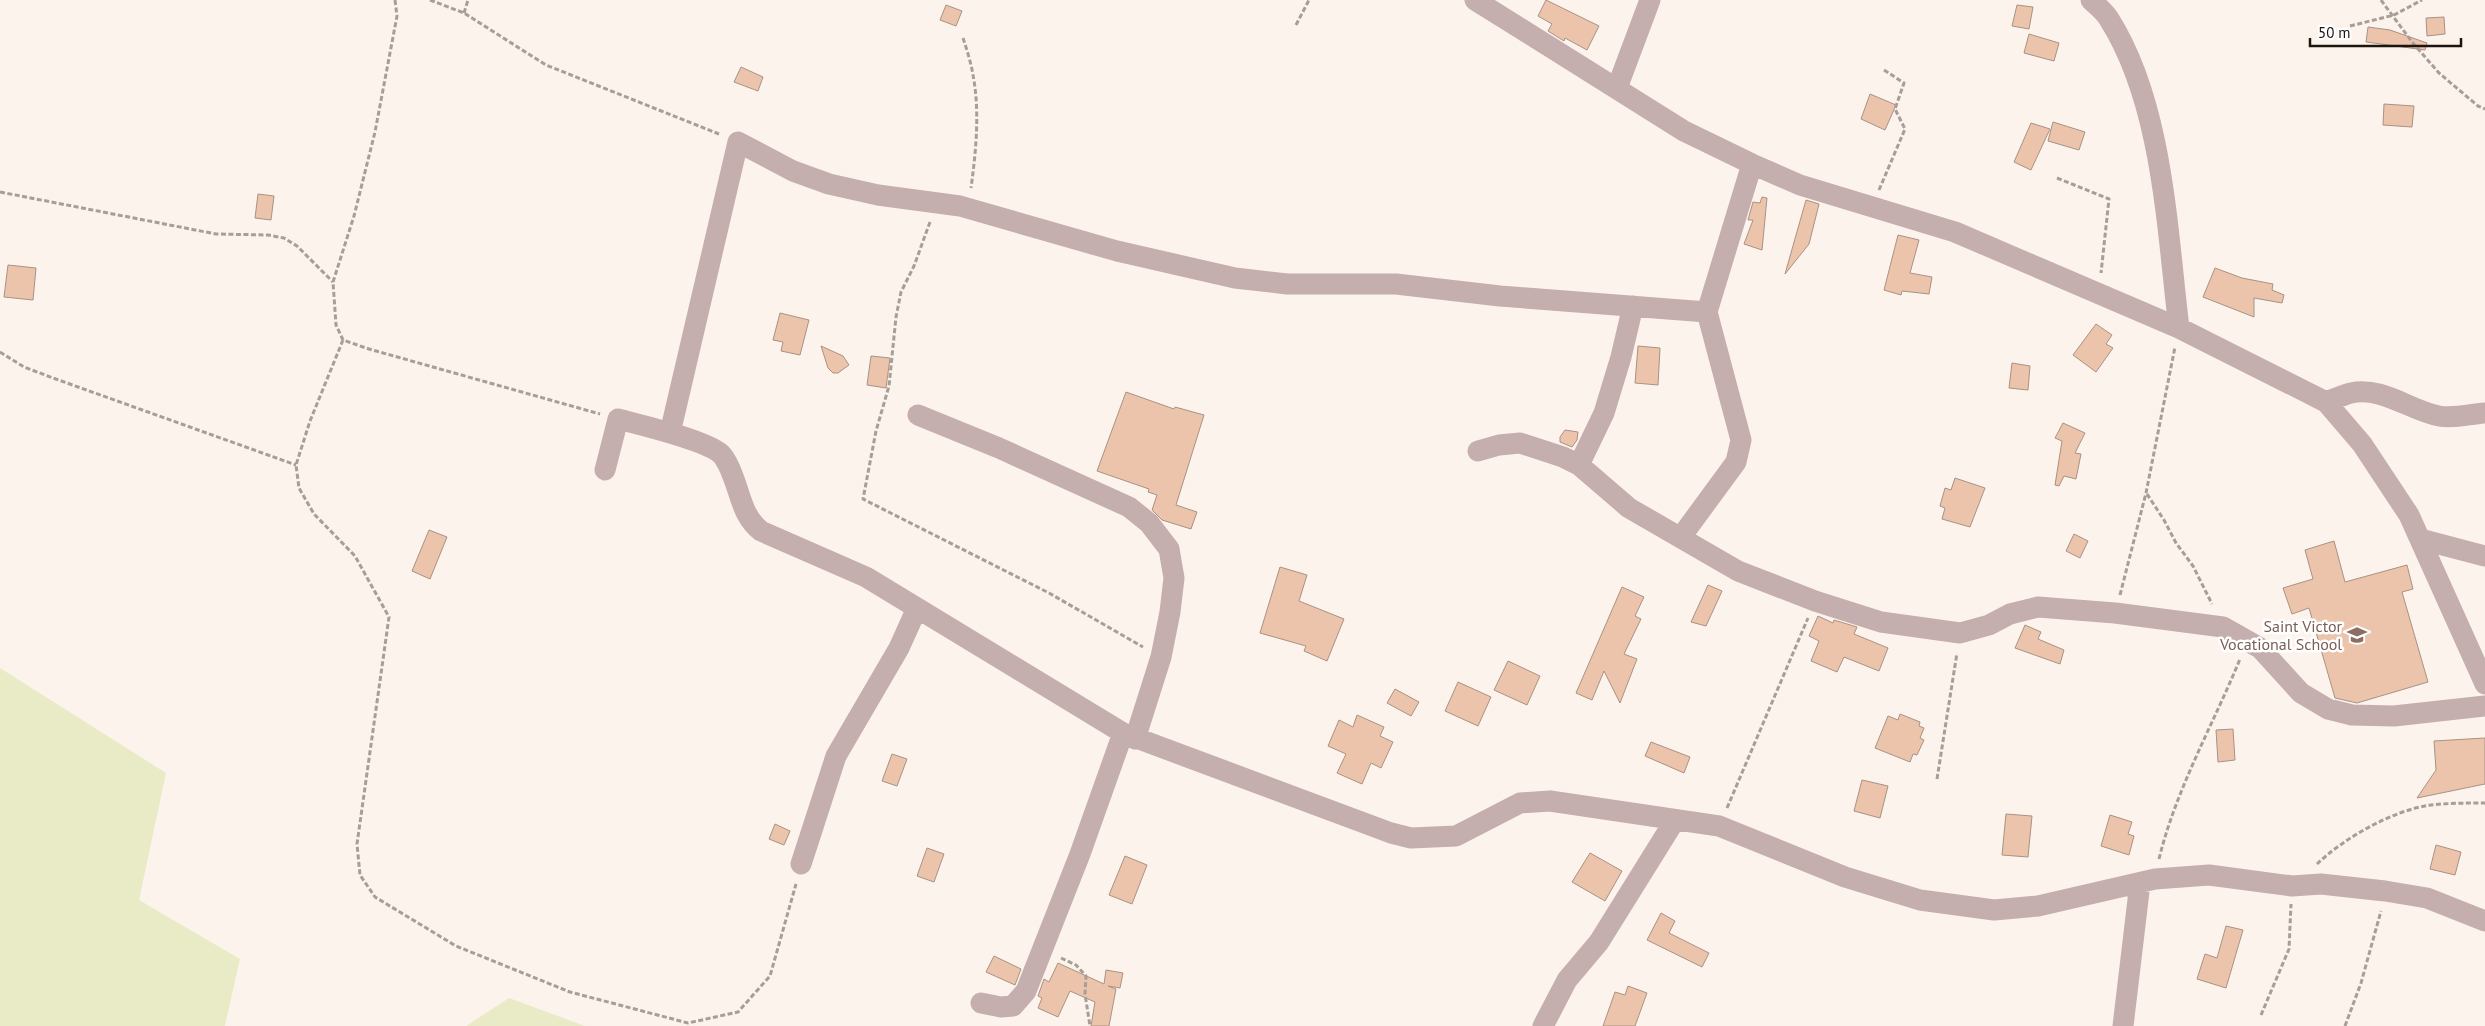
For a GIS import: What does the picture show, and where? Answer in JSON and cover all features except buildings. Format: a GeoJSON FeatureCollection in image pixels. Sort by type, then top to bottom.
{"type":"FeatureCollection","features":[{"type":"Feature","properties":{"kind":"street"},"geometry":{"type":"LineString","coordinates":[[1475,0],[1684,131],[1752,164],[1800,184],[1955,232],[2179,328],[2326,402],[2362,444],[2409,514],[2485,684]]}},
{"type":"Feature","properties":{"kind":"street"},"geometry":{"type":"LineString","coordinates":[[1616,88],[1650,0]]}},
{"type":"Feature","properties":{"kind":"street"},"geometry":{"type":"LineString","coordinates":[[2091,0],[2109,18],[2130,60],[2157,148],[2179,328]]}},
{"type":"Feature","properties":{"kind":"street"},"geometry":{"type":"LineString","coordinates":[[670,433],[738,142],[793,171],[829,184],[878,195],[968,208],[1117,251],[1234,278],[1287,284],[1396,284],[1500,296],[1707,312]]}},
{"type":"Feature","properties":{"kind":"street"},"geometry":{"type":"LineString","coordinates":[[1681,537],[1736,462],[1741,440],[1707,312],[1752,164]]}},
{"type":"Feature","properties":{"kind":"street"},"geometry":{"type":"LineString","coordinates":[[1579,465],[1604,413],[1621,357],[1633,306]]}},
{"type":"Feature","properties":{"kind":"street"},"geometry":{"type":"LineString","coordinates":[[2326,402],[2353,392],[2368,392],[2386,396],[2422,412],[2438,416],[2455,418],[2485,413]]}},
{"type":"Feature","properties":{"kind":"street"},"geometry":{"type":"LineString","coordinates":[[918,415],[1000,448],[1129,507],[1149,523],[1169,549],[1174,578],[1160,657],[1026,991],[1012,1006],[1001,1007],[981,1003]]}},
{"type":"Feature","properties":{"kind":"street"},"geometry":{"type":"LineString","coordinates":[[605,470],[618,419],[670,433],[721,454],[732,472],[744,513],[750,523],[761,531],[866,577],[1129,736],[1391,833],[1411,838],[1456,836],[1520,803],[1550,801],[1611,808],[1719,826],[1845,877],[1920,900],[1994,910],[2038,906],[2148,881],[2209,876],[2292,886],[2321,884],[2386,891],[2427,898],[2485,921]]}},
{"type":"Feature","properties":{"kind":"street"},"geometry":{"type":"LineString","coordinates":[[1478,451],[1499,445],[1520,443],[1537,446],[1579,465],[1629,508],[1738,571],[1815,602],[1881,622],[1960,633],[1989,625],[2010,614],[2038,607],[2115,612],[2223,627],[2260,648],[2301,693],[2328,709],[2352,715],[2394,716],[2485,706]]}},
{"type":"Feature","properties":{"kind":"street"},"geometry":{"type":"LineString","coordinates":[[2420,539],[2485,556]]}},
{"type":"Feature","properties":{"kind":"street"},"geometry":{"type":"LineString","coordinates":[[801,864],[836,756],[899,648],[917,608]]}},
{"type":"Feature","properties":{"kind":"street"},"geometry":{"type":"LineString","coordinates":[[1543,1026],[1567,980],[1599,942],[1675,820]]}},
{"type":"Feature","properties":{"kind":"street"},"geometry":{"type":"LineString","coordinates":[[2123,1026],[2148,881]]}},
{"type":"Feature","properties":{"kind":"path"},"geometry":{"type":"LineString","coordinates":[[395,0],[397,16],[375,132],[354,216],[333,282],[336,325],[344,340],[618,419]]}},
{"type":"Feature","properties":{"kind":"path"},"geometry":{"type":"LineString","coordinates":[[430,0],[464,13],[546,65],[738,142]]}},
{"type":"Feature","properties":{"kind":"path"},"geometry":{"type":"LineString","coordinates":[[464,13],[468,0]]}},
{"type":"Feature","properties":{"kind":"path"},"geometry":{"type":"LineString","coordinates":[[1296,25],[1309,0]]}},
{"type":"Feature","properties":{"kind":"path"},"geometry":{"type":"LineString","coordinates":[[2382,0],[2412,42],[2439,73],[2478,106],[2485,109]]}},
{"type":"Feature","properties":{"kind":"path"},"geometry":{"type":"LineString","coordinates":[[2350,26],[2394,15],[2422,0]]}},
{"type":"Feature","properties":{"kind":"path"},"geometry":{"type":"LineString","coordinates":[[964,38],[973,76],[977,142],[968,208]]}},
{"type":"Feature","properties":{"kind":"path"},"geometry":{"type":"LineString","coordinates":[[1872,206],[1904,130],[1895,109],[1904,82],[1884,70]]}},
{"type":"Feature","properties":{"kind":"path"},"geometry":{"type":"LineString","coordinates":[[2057,178],[2109,199],[2099,294]]}},
{"type":"Feature","properties":{"kind":"path"},"geometry":{"type":"LineString","coordinates":[[0,192],[216,234],[268,235],[284,238],[297,246],[333,282]]}},
{"type":"Feature","properties":{"kind":"path"},"geometry":{"type":"LineString","coordinates":[[938,203],[914,266],[901,292],[896,317],[889,386],[876,431],[863,499],[1049,593],[1160,657]]}},
{"type":"Feature","properties":{"kind":"path"},"geometry":{"type":"LineString","coordinates":[[2115,612],[2146,493],[2179,328]]}},
{"type":"Feature","properties":{"kind":"path"},"geometry":{"type":"LineString","coordinates":[[344,340],[310,421],[296,465],[299,488],[314,514],[355,556],[389,617],[357,844],[360,875],[375,897],[456,946],[561,989],[688,1023],[738,1012],[770,976],[801,864]]}},
{"type":"Feature","properties":{"kind":"path"},"geometry":{"type":"LineString","coordinates":[[0,352],[24,367],[296,465]]}},
{"type":"Feature","properties":{"kind":"path"},"geometry":{"type":"LineString","coordinates":[[2146,493],[2164,520],[2176,543],[2193,566],[2223,627]]}},
{"type":"Feature","properties":{"kind":"path"},"geometry":{"type":"LineString","coordinates":[[1719,826],[1815,602]]}},
{"type":"Feature","properties":{"kind":"path"},"geometry":{"type":"LineString","coordinates":[[1937,779],[1960,633]]}},
{"type":"Feature","properties":{"kind":"path"},"geometry":{"type":"LineString","coordinates":[[2148,881],[2165,834],[2248,640]]}},
{"type":"Feature","properties":{"kind":"path"},"geometry":{"type":"LineString","coordinates":[[2262,1015],[2289,949],[2292,886],[2334,848],[2404,811],[2431,805],[2485,802]]}},
{"type":"Feature","properties":{"kind":"path"},"geometry":{"type":"LineString","coordinates":[[2345,1026],[2361,983],[2386,891]]}},
{"type":"Feature","properties":{"kind":"path"},"geometry":{"type":"LineString","coordinates":[[1042,949],[1076,965],[1086,976],[1085,994],[1090,1026]]}},
{"type":"Feature","properties":{"kind":"green space"},"geometry":{"type":"Polygon","coordinates":[[[0,668],[166,773],[139,900],[240,959],[225,1026],[0,1026],[0,668]]]}},
{"type":"Feature","properties":{"kind":"green space"},"geometry":{"type":"Polygon","coordinates":[[[509,998],[585,1026],[466,1026],[509,998]]]}},
{"type":"Feature","properties":{"kind":"place","name":"Saint Victor Vocational School"},"geometry":{"type":"Point","coordinates":[2357,635]}}]}
